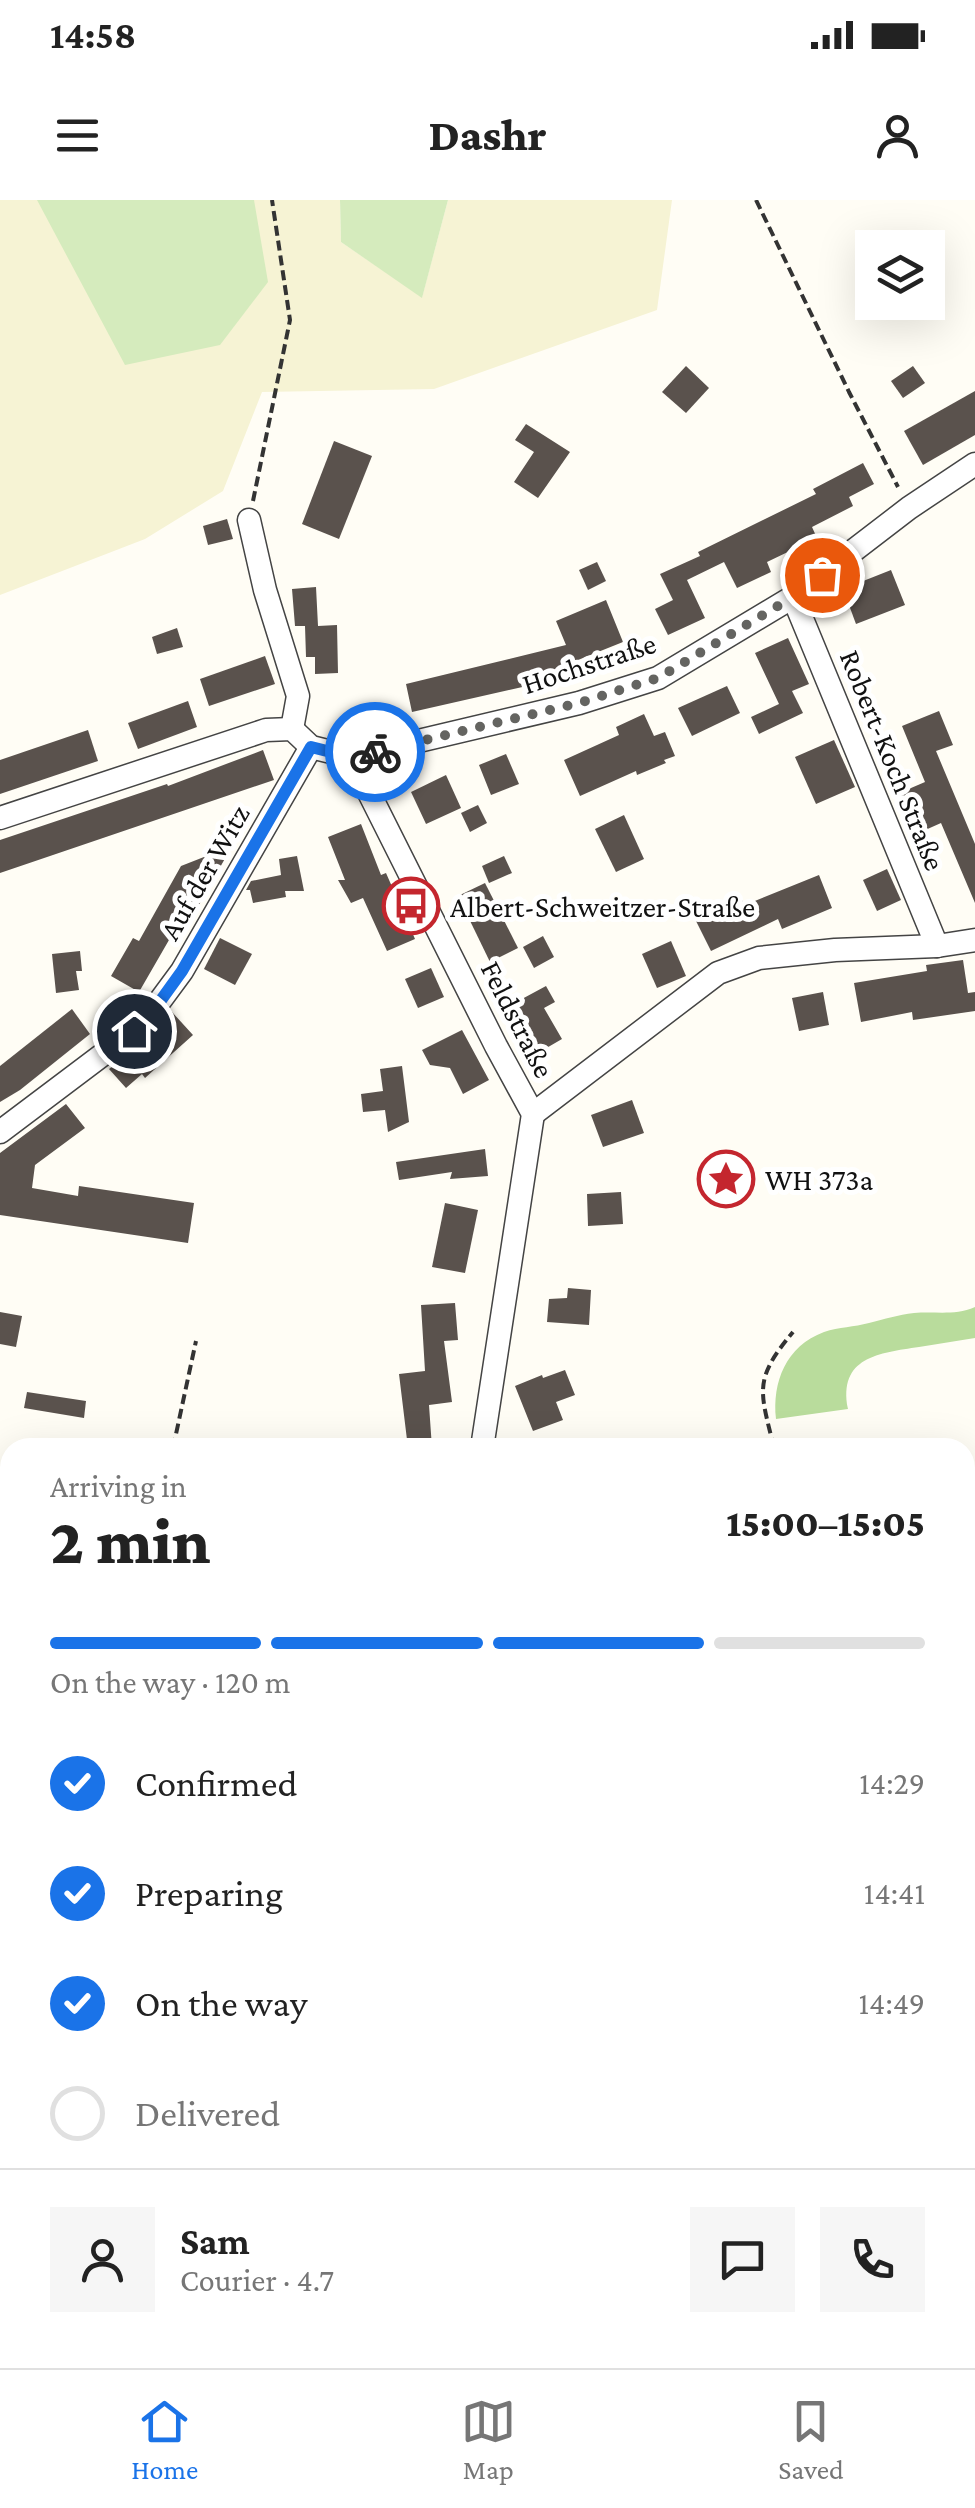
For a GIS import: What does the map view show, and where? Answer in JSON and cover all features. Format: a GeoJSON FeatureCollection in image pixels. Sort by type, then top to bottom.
{"type":"FeatureCollection","features":[{"type":"Feature","properties":{"kind":"street","name":"Hochstraße"},"geometry":{"type":"LineString","coordinates":[[292,729],[311,747],[351,757],[579,703],[658,678],[793,597],[908,508],[975,464]]}},
{"type":"Feature","properties":{"kind":"street"},"geometry":{"type":"LineString","coordinates":[[0,818],[266,730],[292,729],[298,696],[265,590],[250,520]]}},
{"type":"Feature","properties":{"kind":"street","name":"Robert-Koch Straße"},"geometry":{"type":"LineString","coordinates":[[793,597],[937,946]]}},
{"type":"Feature","properties":{"kind":"street","name":"Auf der Witz"},"geometry":{"type":"LineString","coordinates":[[0,1132],[151,1014],[182,971],[311,747]]}},
{"type":"Feature","properties":{"kind":"street","name":"Feldstraße"},"geometry":{"type":"LineString","coordinates":[[351,757],[534,1114],[484,1438]]}},
{"type":"Feature","properties":{"kind":"street"},"geometry":{"type":"LineString","coordinates":[[534,1114],[718,973],[760,958],[975,940]]}},
{"type":"Feature","properties":{"kind":"path"},"geometry":{"type":"LineString","coordinates":[[250,520],[290,320],[272,200]]}},
{"type":"Feature","properties":{"kind":"path"},"geometry":{"type":"LineString","coordinates":[[756,200],[908,508]]}},
{"type":"Feature","properties":{"kind":"path"},"geometry":{"type":"LineString","coordinates":[[772,1438],[761,1396],[762,1383],[767,1366],[793,1332]]}},
{"type":"Feature","properties":{"kind":"path"},"geometry":{"type":"LineString","coordinates":[[176,1438],[196,1341]]}},
{"type":"Feature","properties":{"kind":"shaded area"},"geometry":{"type":"Polygon","coordinates":[[[0,200],[340,200],[341,242],[422,297],[448,200],[672,200],[657,310],[434,389],[262,392],[223,491],[145,539],[0,595],[0,200]]]}},
{"type":"Feature","properties":{"kind":"green space"},"geometry":{"type":"Polygon","coordinates":[[[37,200],[254,200],[268,282],[220,345],[125,365],[37,200]]]}},
{"type":"Feature","properties":{"kind":"green space"},"geometry":{"type":"Polygon","coordinates":[[[340,200],[448,200],[422,298],[341,242],[340,200]]]}},
{"type":"Feature","properties":{"kind":"green space"},"geometry":{"type":"Polygon","coordinates":[[[975,1307],[975,1338],[876,1356],[856,1368],[849,1378],[848,1409],[776,1419],[776,1392],[784,1367],[811,1338],[830,1330],[902,1315],[975,1307]]]}},
{"type":"Feature","properties":{"kind":"building"},"geometry":{"type":"Polygon","coordinates":[[[686,366],[709,388],[686,413],[662,392],[686,366]]]}},
{"type":"Feature","properties":{"kind":"building"},"geometry":{"type":"Polygon","coordinates":[[[913,366],[925,383],[903,398],[891,381],[913,366]]]}},
{"type":"Feature","properties":{"kind":"building"},"geometry":{"type":"Polygon","coordinates":[[[975,391],[975,435],[923,465],[904,431],[975,391]]]}},
{"type":"Feature","properties":{"kind":"building"},"geometry":{"type":"Polygon","coordinates":[[[526,424],[570,452],[538,498],[514,482],[534,452],[515,440],[526,424]]]}},
{"type":"Feature","properties":{"kind":"building"},"geometry":{"type":"Polygon","coordinates":[[[334,441],[372,456],[339,539],[302,524],[334,441]]]}},
{"type":"Feature","properties":{"kind":"building"},"geometry":{"type":"Polygon","coordinates":[[[863,463],[874,484],[849,497],[853,506],[812,527],[817,538],[767,562],[771,572],[737,588],[724,562],[687,580],[705,618],[668,635],[655,609],[673,600],[660,574],[816,494],[813,489],[863,463]]]}},
{"type":"Feature","properties":{"kind":"building"},"geometry":{"type":"Polygon","coordinates":[[[227,519],[233,539],[208,545],[203,526],[227,519]]]}},
{"type":"Feature","properties":{"kind":"building"},"geometry":{"type":"Polygon","coordinates":[[[597,562],[606,581],[588,590],[579,570],[597,562]]]}},
{"type":"Feature","properties":{"kind":"building"},"geometry":{"type":"Polygon","coordinates":[[[891,570],[905,605],[856,624],[843,589],[891,570]]]}},
{"type":"Feature","properties":{"kind":"building"},"geometry":{"type":"Polygon","coordinates":[[[316,587],[318,626],[337,625],[338,673],[315,674],[315,657],[306,657],[305,626],[295,626],[292,589],[316,587]]]}},
{"type":"Feature","properties":{"kind":"building"},"geometry":{"type":"Polygon","coordinates":[[[606,600],[623,642],[573,662],[575,667],[548,678],[549,681],[412,712],[406,684],[566,645],[556,621],[606,600]]]}},
{"type":"Feature","properties":{"kind":"building"},"geometry":{"type":"Polygon","coordinates":[[[177,628],[183,647],[157,654],[152,637],[177,628]]]}},
{"type":"Feature","properties":{"kind":"building"},"geometry":{"type":"Polygon","coordinates":[[[788,638],[809,684],[792,691],[803,713],[759,734],[751,717],[779,704],[755,653],[788,638]]]}},
{"type":"Feature","properties":{"kind":"building"},"geometry":{"type":"Polygon","coordinates":[[[265,656],[275,684],[209,706],[200,679],[265,656]]]}},
{"type":"Feature","properties":{"kind":"building"},"geometry":{"type":"Polygon","coordinates":[[[727,686],[740,713],[692,736],[678,708],[727,686]]]}},
{"type":"Feature","properties":{"kind":"building"},"geometry":{"type":"Polygon","coordinates":[[[188,701],[197,727],[138,749],[128,723],[188,701]]]}},
{"type":"Feature","properties":{"kind":"building"},"geometry":{"type":"Polygon","coordinates":[[[939,711],[953,745],[936,751],[975,844],[975,903],[941,823],[914,835],[897,794],[925,782],[902,726],[939,711]]]}},
{"type":"Feature","properties":{"kind":"building"},"geometry":{"type":"Polygon","coordinates":[[[644,714],[654,736],[665,732],[675,756],[580,796],[564,760],[619,735],[616,727],[644,714]]]}},
{"type":"Feature","properties":{"kind":"building"},"geometry":{"type":"Polygon","coordinates":[[[88,730],[98,761],[0,794],[0,760],[88,730]]]}},
{"type":"Feature","properties":{"kind":"building"},"geometry":{"type":"Polygon","coordinates":[[[834,740],[855,787],[816,804],[795,757],[834,740]]]}},
{"type":"Feature","properties":{"kind":"building"},"geometry":{"type":"Polygon","coordinates":[[[263,750],[274,780],[0,873],[0,840],[168,786],[263,750]]]}},
{"type":"Feature","properties":{"kind":"building"},"geometry":{"type":"Polygon","coordinates":[[[506,754],[519,784],[491,795],[479,765],[506,754]]]}},
{"type":"Feature","properties":{"kind":"building"},"geometry":{"type":"Polygon","coordinates":[[[446,775],[461,808],[426,824],[411,792],[446,775]]]}},
{"type":"Feature","properties":{"kind":"building"},"geometry":{"type":"Polygon","coordinates":[[[478,805],[487,823],[470,832],[461,813],[478,805]]]}},
{"type":"Feature","properties":{"kind":"building"},"geometry":{"type":"Polygon","coordinates":[[[624,815],[644,859],[616,872],[595,829],[624,815]]]}},
{"type":"Feature","properties":{"kind":"building"},"geometry":{"type":"Polygon","coordinates":[[[361,824],[381,875],[386,873],[415,939],[387,951],[363,898],[351,903],[338,880],[345,880],[328,837],[361,824]]]}},
{"type":"Feature","properties":{"kind":"building"},"geometry":{"type":"Polygon","coordinates":[[[232,846],[177,944],[169,940],[139,992],[111,976],[133,938],[139,941],[181,866],[232,846]]]}},
{"type":"Feature","properties":{"kind":"building"},"geometry":{"type":"Polygon","coordinates":[[[297,856],[304,891],[285,891],[286,897],[253,903],[250,890],[246,890],[251,881],[281,875],[279,859],[297,856]]]}},
{"type":"Feature","properties":{"kind":"building"},"geometry":{"type":"Polygon","coordinates":[[[504,856],[512,873],[489,883],[482,866],[504,856]]]}},
{"type":"Feature","properties":{"kind":"building"},"geometry":{"type":"Polygon","coordinates":[[[887,869],[901,900],[877,911],[863,880],[887,869]]]}},
{"type":"Feature","properties":{"kind":"building"},"geometry":{"type":"Polygon","coordinates":[[[819,875],[832,908],[782,929],[778,919],[711,951],[696,921],[742,899],[745,905],[819,875]]]}},
{"type":"Feature","properties":{"kind":"building"},"geometry":{"type":"Polygon","coordinates":[[[485,883],[518,948],[490,962],[458,896],[485,883]]]}},
{"type":"Feature","properties":{"kind":"building"},"geometry":{"type":"Polygon","coordinates":[[[543,936],[554,957],[534,968],[523,947],[543,936]]]}},
{"type":"Feature","properties":{"kind":"building"},"geometry":{"type":"Polygon","coordinates":[[[220,938],[252,954],[235,985],[204,969],[220,938]]]}},
{"type":"Feature","properties":{"kind":"building"},"geometry":{"type":"Polygon","coordinates":[[[671,941],[686,976],[657,988],[642,954],[671,941]]]}},
{"type":"Feature","properties":{"kind":"building"},"geometry":{"type":"Polygon","coordinates":[[[80,951],[82,971],[76,971],[79,990],[56,993],[52,954],[80,951]]]}},
{"type":"Feature","properties":{"kind":"building"},"geometry":{"type":"Polygon","coordinates":[[[963,960],[968,993],[975,992],[975,1011],[913,1020],[912,1012],[861,1022],[854,983],[927,971],[926,965],[963,960]]]}},
{"type":"Feature","properties":{"kind":"building"},"geometry":{"type":"Polygon","coordinates":[[[431,968],[444,997],[418,1008],[405,979],[431,968]]]}},
{"type":"Feature","properties":{"kind":"building"},"geometry":{"type":"Polygon","coordinates":[[[546,986],[555,1002],[544,1008],[562,1039],[531,1057],[505,1008],[546,986]]]}},
{"type":"Feature","properties":{"kind":"building"},"geometry":{"type":"Polygon","coordinates":[[[823,992],[829,1025],[799,1031],[792,998],[823,992]]]}},
{"type":"Feature","properties":{"kind":"building"},"geometry":{"type":"Polygon","coordinates":[[[72,1009],[90,1034],[0,1102],[0,1066],[72,1009]]]}},
{"type":"Feature","properties":{"kind":"building"},"geometry":{"type":"Polygon","coordinates":[[[172,1012],[193,1035],[145,1078],[142,1074],[126,1088],[109,1069],[145,1042],[172,1012]]]}},
{"type":"Feature","properties":{"kind":"building"},"geometry":{"type":"Polygon","coordinates":[[[462,1030],[489,1080],[463,1094],[450,1068],[430,1065],[422,1050],[462,1030]]]}},
{"type":"Feature","properties":{"kind":"building"},"geometry":{"type":"Polygon","coordinates":[[[402,1066],[409,1122],[388,1132],[385,1110],[363,1112],[361,1094],[383,1091],[380,1069],[402,1066]]]}},
{"type":"Feature","properties":{"kind":"building"},"geometry":{"type":"Polygon","coordinates":[[[632,1100],[644,1133],[603,1147],[591,1115],[632,1100]]]}},
{"type":"Feature","properties":{"kind":"building"},"geometry":{"type":"Polygon","coordinates":[[[66,1104],[85,1128],[35,1165],[32,1188],[78,1196],[79,1186],[194,1203],[188,1243],[0,1215],[0,1153],[66,1104]]]}},
{"type":"Feature","properties":{"kind":"building"},"geometry":{"type":"Polygon","coordinates":[[[485,1149],[488,1176],[450,1179],[452,1172],[399,1180],[396,1162],[485,1149]]]}},
{"type":"Feature","properties":{"kind":"building"},"geometry":{"type":"Polygon","coordinates":[[[621,1192],[623,1224],[588,1226],[587,1194],[621,1192]]]}},
{"type":"Feature","properties":{"kind":"building"},"geometry":{"type":"Polygon","coordinates":[[[445,1203],[478,1210],[465,1273],[432,1267],[445,1203]]]}},
{"type":"Feature","properties":{"kind":"building"},"geometry":{"type":"Polygon","coordinates":[[[568,1288],[591,1290],[589,1325],[547,1322],[549,1299],[567,1298],[568,1288]]]}},
{"type":"Feature","properties":{"kind":"building"},"geometry":{"type":"Polygon","coordinates":[[[455,1303],[458,1340],[444,1341],[452,1402],[429,1405],[431,1438],[407,1438],[399,1374],[425,1371],[421,1305],[455,1303]]]}},
{"type":"Feature","properties":{"kind":"building"},"geometry":{"type":"Polygon","coordinates":[[[0,1312],[22,1316],[16,1347],[0,1344],[0,1312]]]}},
{"type":"Feature","properties":{"kind":"building"},"geometry":{"type":"Polygon","coordinates":[[[565,1370],[575,1395],[556,1402],[563,1420],[533,1431],[515,1386],[565,1370]]]}},
{"type":"Feature","properties":{"kind":"building"},"geometry":{"type":"Polygon","coordinates":[[[27,1392],[86,1401],[84,1418],[24,1408],[27,1392]]]}},
{"type":"Feature","properties":{"kind":"way so far"},"geometry":{"type":"LineString","coordinates":[[375,752],[579,703],[658,678],[793,597],[822,575]]}},
{"type":"Feature","properties":{"kind":"place","name":"Albert-Schweitzer-Straße"},"geometry":{"type":"Point","coordinates":[411,906]}},
{"type":"Feature","properties":{"kind":"place","name":"WH 373a"},"geometry":{"type":"Point","coordinates":[726,1179]}},
{"type":"Feature","properties":{"kind":"route"},"geometry":{"type":"LineString","coordinates":[[134,1031],[182,971],[311,747],[351,757],[375,752]]}}]}
